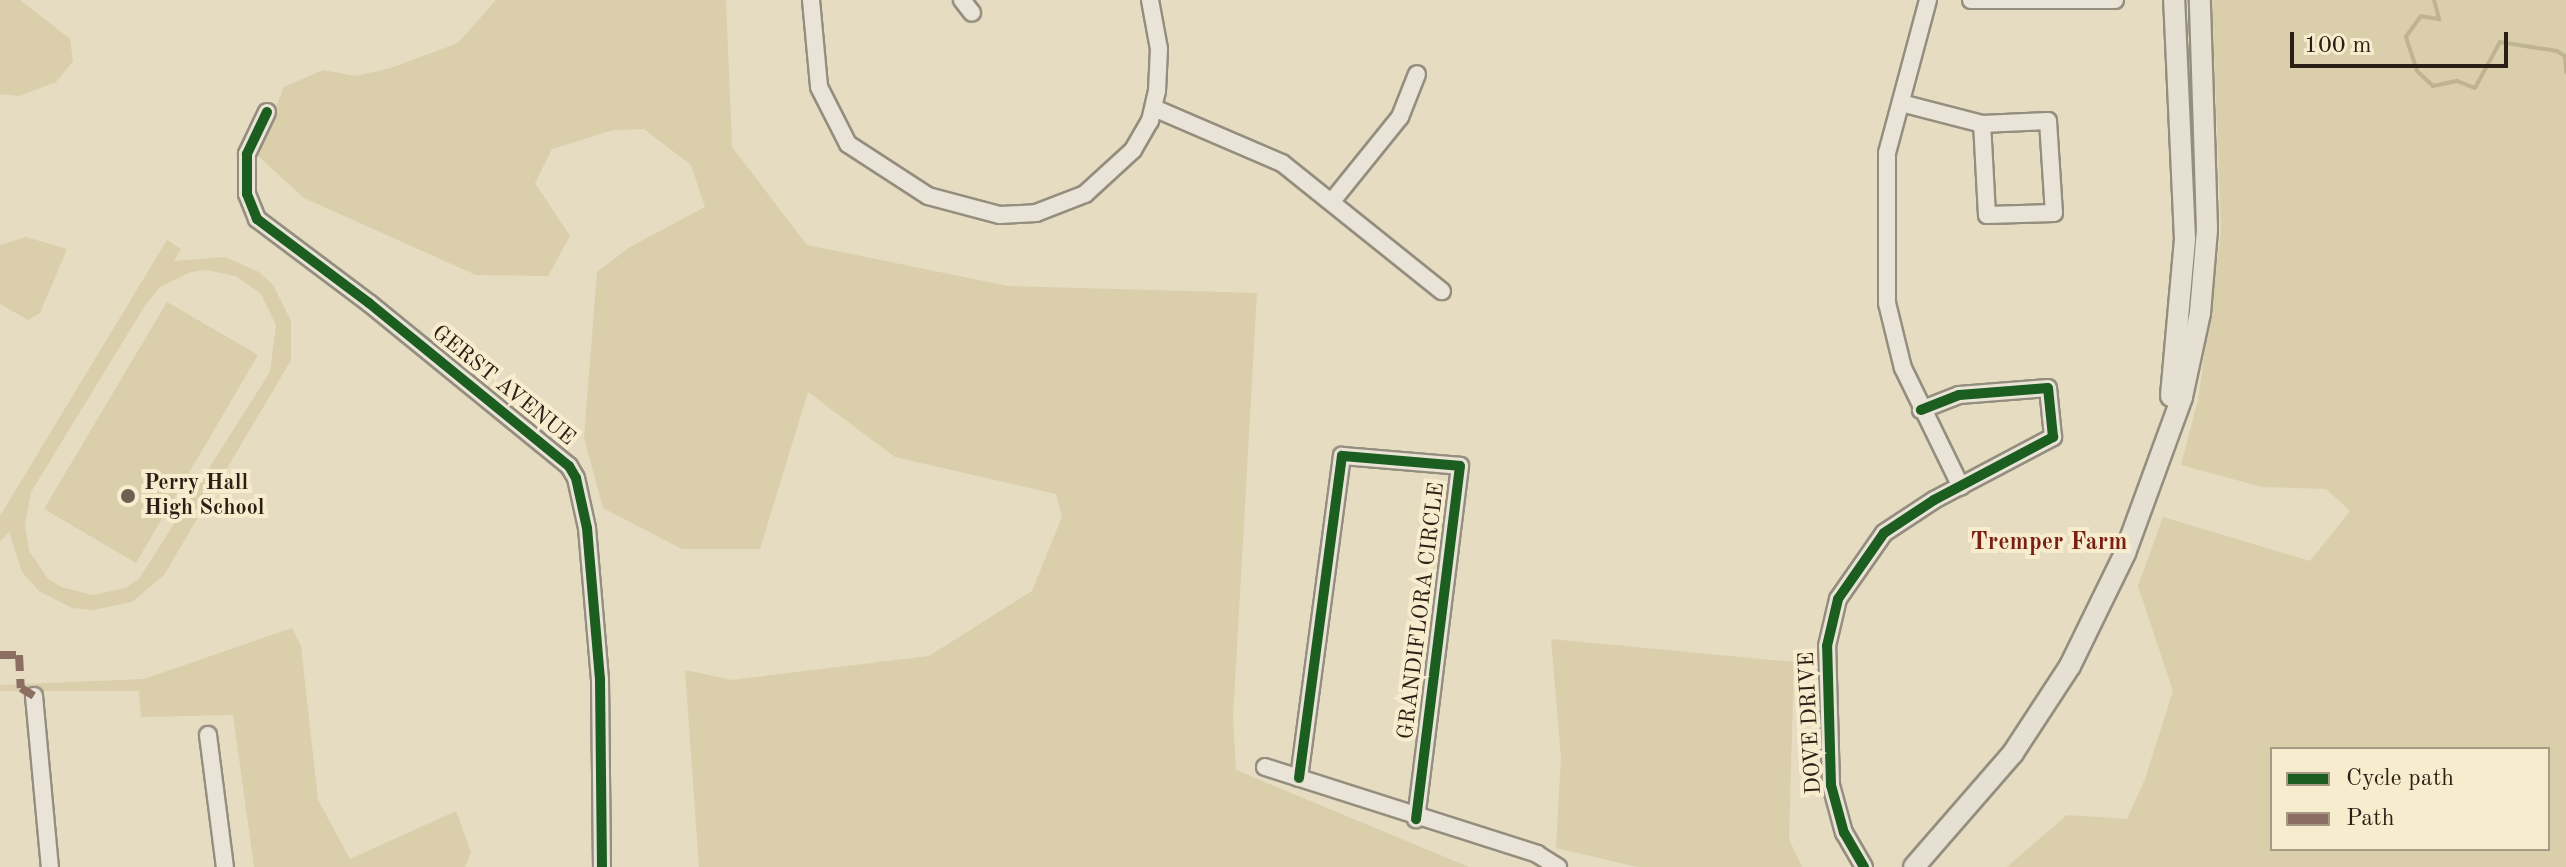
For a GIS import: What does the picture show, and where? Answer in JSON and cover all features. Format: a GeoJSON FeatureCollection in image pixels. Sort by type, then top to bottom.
{"type":"FeatureCollection","features":[{"type":"Feature","properties":{"kind":"main road"},"geometry":{"type":"LineString","coordinates":[[2167,432],[2185,239],[2174,0]]}},
{"type":"Feature","properties":{"kind":"main road"},"geometry":{"type":"LineString","coordinates":[[1914,867],[2013,753],[2070,666],[2125,553],[2167,432],[2194,350],[2207,229],[2200,0]]}},
{"type":"Feature","properties":{"kind":"street"},"geometry":{"type":"LineString","coordinates":[[811,0],[815,69],[842,136],[864,158],[908,187],[953,206],[1017,215],[1085,194],[1133,150],[1154,108],[1159,49],[1150,0]]}},
{"type":"Feature","properties":{"kind":"street"},"geometry":{"type":"LineString","coordinates":[[1928,0],[1885,174],[1887,303],[1896,350],[1921,410],[1961,487]]}},
{"type":"Feature","properties":{"kind":"street"},"geometry":{"type":"LineString","coordinates":[[1971,0],[2115,0]]}},
{"type":"Feature","properties":{"kind":"street"},"geometry":{"type":"LineString","coordinates":[[1333,200],[1400,117],[1417,74]]}},
{"type":"Feature","properties":{"kind":"street"},"geometry":{"type":"LineString","coordinates":[[1901,103],[1982,124],[2048,121],[2054,213],[1987,215],[1982,124]]}},
{"type":"Feature","properties":{"kind":"street"},"geometry":{"type":"LineString","coordinates":[[1154,108],[1252,147],[1333,200],[1442,291]]}},
{"type":"Feature","properties":{"kind":"street","name":"GERST AVENUE"},"geometry":{"type":"LineString","coordinates":[[267,112],[247,154],[247,194],[257,219],[369,303],[550,450],[576,478],[587,528],[600,679],[602,867]]}},
{"type":"Feature","properties":{"kind":"street","name":"DOVE DRIVE"},"geometry":{"type":"LineString","coordinates":[[1864,867],[1844,833],[1831,785],[1827,646],[1833,617],[1850,575],[1884,533],[2053,437],[2048,388],[1959,395],[1921,410]]}},
{"type":"Feature","properties":{"kind":"street","name":"GRANDIFLORA CIRCLE"},"geometry":{"type":"LineString","coordinates":[[1299,778],[1342,456],[1460,466],[1416,819]]}},
{"type":"Feature","properties":{"kind":"street"},"geometry":{"type":"LineString","coordinates":[[34,696],[50,867]]}},
{"type":"Feature","properties":{"kind":"street"},"geometry":{"type":"LineString","coordinates":[[208,735],[225,867]]}},
{"type":"Feature","properties":{"kind":"street"},"geometry":{"type":"LineString","coordinates":[[1265,767],[1416,819],[1537,854],[1558,867]]}},
{"type":"Feature","properties":{"kind":"shaded area"},"geometry":{"type":"Polygon","coordinates":[[[0,0],[20,0],[70,39],[73,61],[56,82],[19,96],[0,94],[0,0]]]}},
{"type":"Feature","properties":{"kind":"shaded area"},"geometry":{"type":"Polygon","coordinates":[[[496,0],[726,0],[732,147],[807,245],[1008,286],[1257,293],[1233,717],[1236,770],[1469,867],[699,867],[685,670],[732,680],[929,656],[1032,591],[1062,517],[1056,494],[895,457],[808,392],[760,549],[682,549],[603,508],[584,438],[597,272],[630,247],[705,207],[691,165],[644,129],[613,130],[552,149],[535,183],[570,236],[548,276],[476,275],[304,198],[257,155],[284,87],[323,70],[356,76],[391,68],[458,43],[496,0]]]}},
{"type":"Feature","properties":{"kind":"shaded area"},"geometry":{"type":"Polygon","coordinates":[[[2212,0],[2566,0],[2566,867],[2007,867],[2067,815],[2127,819],[2145,779],[2173,691],[2138,586],[2163,517],[2310,561],[2350,511],[2326,489],[2262,487],[2181,465],[2198,400],[2221,232],[2212,0]]]}},
{"type":"Feature","properties":{"kind":"shaded area"},"geometry":{"type":"Polygon","coordinates":[[[26,237],[67,249],[40,313],[28,320],[0,304],[0,245],[26,237]]]}},
{"type":"Feature","properties":{"kind":"shaded area"},"geometry":{"type":"Polygon","coordinates":[[[167,240],[181,249],[174,261],[225,257],[259,272],[273,285],[291,321],[291,360],[164,575],[132,602],[93,610],[72,608],[39,591],[22,572],[9,532],[0,541],[0,516],[167,240]],[[206,270],[191,272],[160,287],[146,304],[31,492],[25,525],[29,551],[48,579],[61,587],[93,595],[125,588],[139,579],[270,372],[276,325],[261,294],[236,276],[206,270]]]}},
{"type":"Feature","properties":{"kind":"shaded area"},"geometry":{"type":"Polygon","coordinates":[[[167,302],[258,355],[136,563],[44,509],[167,302]]]}},
{"type":"Feature","properties":{"kind":"shaded area"},"geometry":{"type":"Polygon","coordinates":[[[292,628],[301,646],[318,800],[350,859],[456,811],[471,852],[465,867],[254,867],[233,715],[141,717],[139,691],[0,691],[0,685],[144,679],[292,628]]]}},
{"type":"Feature","properties":{"kind":"shaded area"},"geometry":{"type":"Polygon","coordinates":[[[1551,639],[1794,662],[1789,839],[1802,867],[1638,867],[1556,848],[1561,758],[1551,639]]]}},
{"type":"Feature","properties":{"kind":"waterway"},"geometry":{"type":"LineString","coordinates":[[2434,0],[2439,19],[2421,16],[2406,37],[2417,71],[2433,86],[2457,81],[2475,88],[2500,42],[2557,51],[2565,56],[2566,72]]}},
{"type":"Feature","properties":{"kind":"marked path"},"geometry":{"type":"LineString","coordinates":[[0,655],[19,655],[21,688],[34,696]]}},
{"type":"Feature","properties":{"kind":"cycle path"},"geometry":{"type":"LineString","coordinates":[[267,112],[247,154],[247,194],[257,219],[369,303],[569,466],[576,478],[587,528],[600,679],[602,867]]}},
{"type":"Feature","properties":{"kind":"cycle path"},"geometry":{"type":"LineString","coordinates":[[1864,867],[1844,833],[1831,785],[1827,646],[1838,599],[1884,533],[1934,500],[2053,437],[2048,388],[1959,395],[1921,410]]}},
{"type":"Feature","properties":{"kind":"cycle path"},"geometry":{"type":"LineString","coordinates":[[1299,778],[1342,456],[1460,466],[1416,819]]}},
{"type":"Feature","properties":{"kind":"place","name":"Perry Hall High School"},"geometry":{"type":"Point","coordinates":[128,496]}},
{"type":"Feature","properties":{"kind":"district","name":"Tremper Farm"},"geometry":{"type":"Point","coordinates":[2049,544]}}]}
